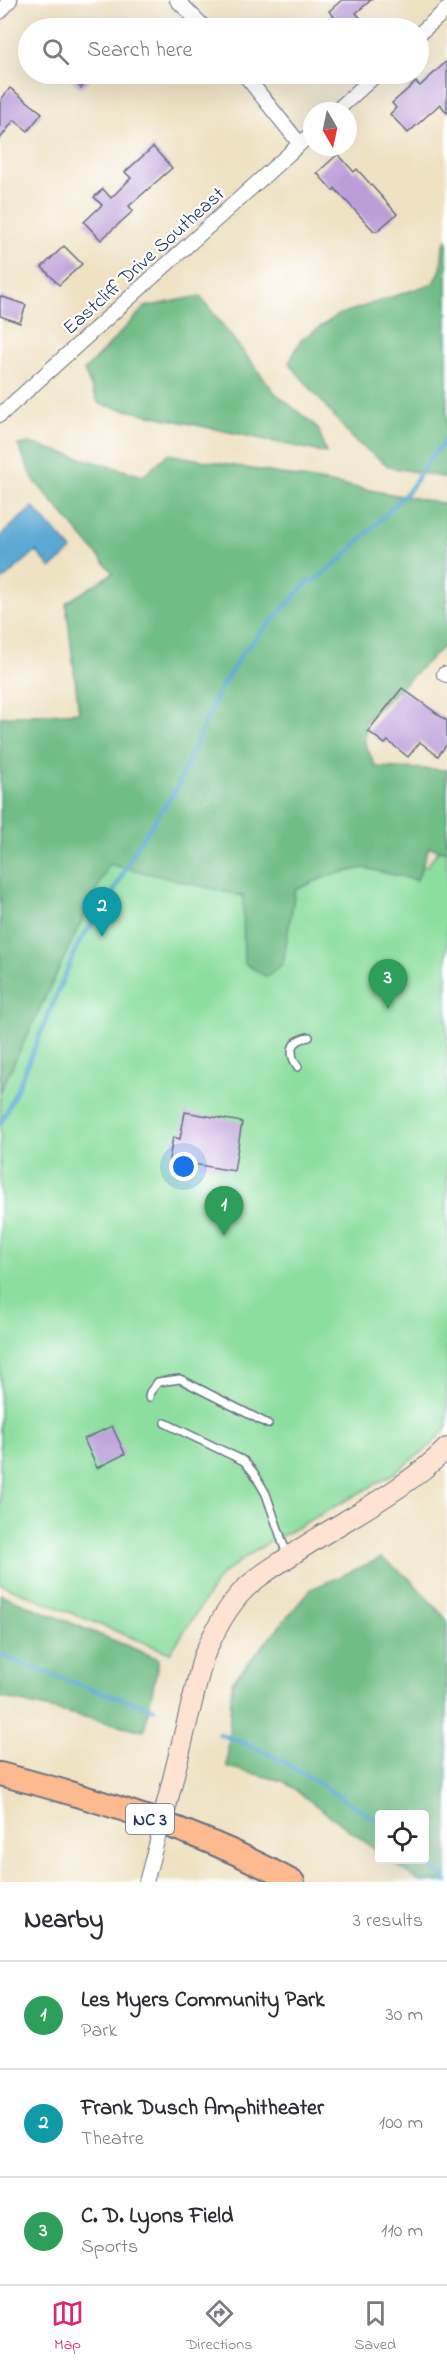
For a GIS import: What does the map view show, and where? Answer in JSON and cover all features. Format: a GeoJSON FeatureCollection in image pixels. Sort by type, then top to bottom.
{"type":"FeatureCollection","features":[{"type":"Feature","properties":{"kind":"main road","name":"NC 3"},"geometry":{"type":"LineString","coordinates":[[0,1774],[162,1823],[207,1841],[293,1882]]}},
{"type":"Feature","properties":{"kind":"street"},"geometry":{"type":"LineString","coordinates":[[0,12],[10,0]]}},
{"type":"Feature","properties":{"kind":"street"},"geometry":{"type":"LineString","coordinates":[[177,0],[195,18]]}},
{"type":"Feature","properties":{"kind":"street"},"geometry":{"type":"LineString","coordinates":[[429,26],[447,9]]}},
{"type":"Feature","properties":{"kind":"street"},"geometry":{"type":"LineString","coordinates":[[252,84],[300,144]]}},
{"type":"Feature","properties":{"kind":"street"},"geometry":{"type":"LineString","coordinates":[[346,102],[366,84]]}},
{"type":"Feature","properties":{"kind":"street","name":"Eastcliff Drive Southeast"},"geometry":{"type":"LineString","coordinates":[[0,416],[303,141]]}},
{"type":"Feature","properties":{"kind":"street"},"geometry":{"type":"LineString","coordinates":[[146,1882],[202,1658],[214,1632],[239,1595],[262,1574],[406,1483],[429,1466],[447,1448]]}},
{"type":"Feature","properties":{"kind":"lane"},"geometry":{"type":"LineString","coordinates":[[298,1067],[291,1053],[294,1044],[299,1039],[309,1037]]}},
{"type":"Feature","properties":{"kind":"lane"},"geometry":{"type":"LineString","coordinates":[[149,1397],[158,1382],[180,1379],[268,1424]]}},
{"type":"Feature","properties":{"kind":"lane"},"geometry":{"type":"LineString","coordinates":[[165,1423],[244,1461],[266,1494],[287,1558]]}},
{"type":"Feature","properties":{"kind":"green space"},"geometry":{"type":"Polygon","coordinates":[[[447,238],[447,478],[390,467],[355,441],[289,363],[301,340],[338,315],[434,283],[441,269],[443,247],[447,238]]]}},
{"type":"Feature","properties":{"kind":"green space"},"geometry":{"type":"Polygon","coordinates":[[[200,296],[275,393],[318,428],[326,453],[99,404],[84,371],[145,307],[200,296]]]}},
{"type":"Feature","properties":{"kind":"green space"},"geometry":{"type":"Polygon","coordinates":[[[29,443],[143,476],[168,454],[447,504],[447,643],[365,721],[365,744],[376,767],[447,770],[447,852],[429,847],[417,880],[364,868],[330,875],[295,890],[283,963],[267,977],[244,963],[243,896],[109,864],[0,1092],[0,717],[79,712],[66,603],[113,573],[34,480],[18,445],[29,443]]]}},
{"type":"Feature","properties":{"kind":"green space"},"geometry":{"type":"Polygon","coordinates":[[[90,819],[427,866],[447,839],[447,1427],[429,1447],[390,1476],[256,1550],[221,1575],[170,1653],[0,1584],[0,1045],[90,819]]]}},
{"type":"Feature","properties":{"kind":"green space"},"geometry":{"type":"Polygon","coordinates":[[[381,1558],[409,1578],[447,1620],[447,1882],[420,1882],[395,1864],[429,1864],[429,1810],[375,1810],[375,1849],[283,1781],[227,1767],[232,1682],[311,1589],[381,1558]]]}},
{"type":"Feature","properties":{"kind":"green space"},"geometry":{"type":"Polygon","coordinates":[[[0,1594],[159,1659],[144,1731],[0,1697],[0,1594]]]}},
{"type":"Feature","properties":{"kind":"water"},"geometry":{"type":"Polygon","coordinates":[[[33,507],[72,550],[51,568],[36,551],[0,582],[0,536],[33,507]]]}},
{"type":"Feature","properties":{"kind":"building"},"geometry":{"type":"Polygon","coordinates":[[[342,0],[371,0],[356,13],[360,18],[335,18],[329,11],[342,0]]]}},
{"type":"Feature","properties":{"kind":"building"},"geometry":{"type":"Polygon","coordinates":[[[447,61],[447,113],[440,104],[408,133],[390,114],[396,108],[392,103],[414,84],[420,86],[429,84],[429,78],[447,61]]]}},
{"type":"Feature","properties":{"kind":"building"},"geometry":{"type":"Polygon","coordinates":[[[10,88],[42,113],[28,131],[14,120],[0,139],[0,101],[10,88]]]}},
{"type":"Feature","properties":{"kind":"building"},"geometry":{"type":"Polygon","coordinates":[[[153,147],[172,168],[129,206],[133,211],[101,240],[84,222],[102,205],[94,197],[103,189],[111,198],[131,178],[125,172],[153,147]]]}},
{"type":"Feature","properties":{"kind":"building"},"geometry":{"type":"Polygon","coordinates":[[[336,156],[340,156],[354,172],[357,169],[397,214],[374,231],[335,188],[333,191],[317,173],[336,156]]]}},
{"type":"Feature","properties":{"kind":"building"},"geometry":{"type":"Polygon","coordinates":[[[64,246],[82,264],[59,285],[42,267],[64,246]]]}},
{"type":"Feature","properties":{"kind":"building"},"geometry":{"type":"Polygon","coordinates":[[[0,296],[26,305],[20,323],[0,316],[0,296]]]}},
{"type":"Feature","properties":{"kind":"building"},"geometry":{"type":"Polygon","coordinates":[[[402,688],[447,721],[447,744],[438,756],[420,742],[408,757],[388,741],[385,744],[368,731],[402,688]]]}},
{"type":"Feature","properties":{"kind":"building"},"geometry":{"type":"Polygon","coordinates":[[[185,1112],[242,1122],[234,1171],[169,1160],[173,1137],[180,1139],[185,1112]]]}},
{"type":"Feature","properties":{"kind":"building"},"geometry":{"type":"Polygon","coordinates":[[[112,1426],[125,1454],[97,1468],[84,1439],[112,1426]]]}},
{"type":"Feature","properties":{"kind":"waterway"},"geometry":{"type":"LineString","coordinates":[[0,1125],[78,944],[112,895],[136,848],[177,788],[219,690],[244,651],[308,582],[314,581],[343,558],[411,488],[432,456],[447,440]]}},
{"type":"Feature","properties":{"kind":"waterway"},"geometry":{"type":"LineString","coordinates":[[0,1655],[91,1689],[154,1709]]}},
{"type":"Feature","properties":{"kind":"waterway"},"geometry":{"type":"LineString","coordinates":[[219,1734],[283,1761],[375,1819]]}},
{"type":"Feature","properties":{"kind":"waterway"},"geometry":{"type":"LineString","coordinates":[[428,1864],[447,1881]]}},
{"type":"Feature","properties":{"kind":"place","name":"Frank Dusch Amphitheater"},"geometry":{"type":"Point","coordinates":[102,937]}},
{"type":"Feature","properties":{"kind":"place","name":"C. D. Lyons Field"},"geometry":{"type":"Point","coordinates":[388,1009]}},
{"type":"Feature","properties":{"kind":"place","name":"Les Myers Community Park"},"geometry":{"type":"Point","coordinates":[224,1236]}}]}
